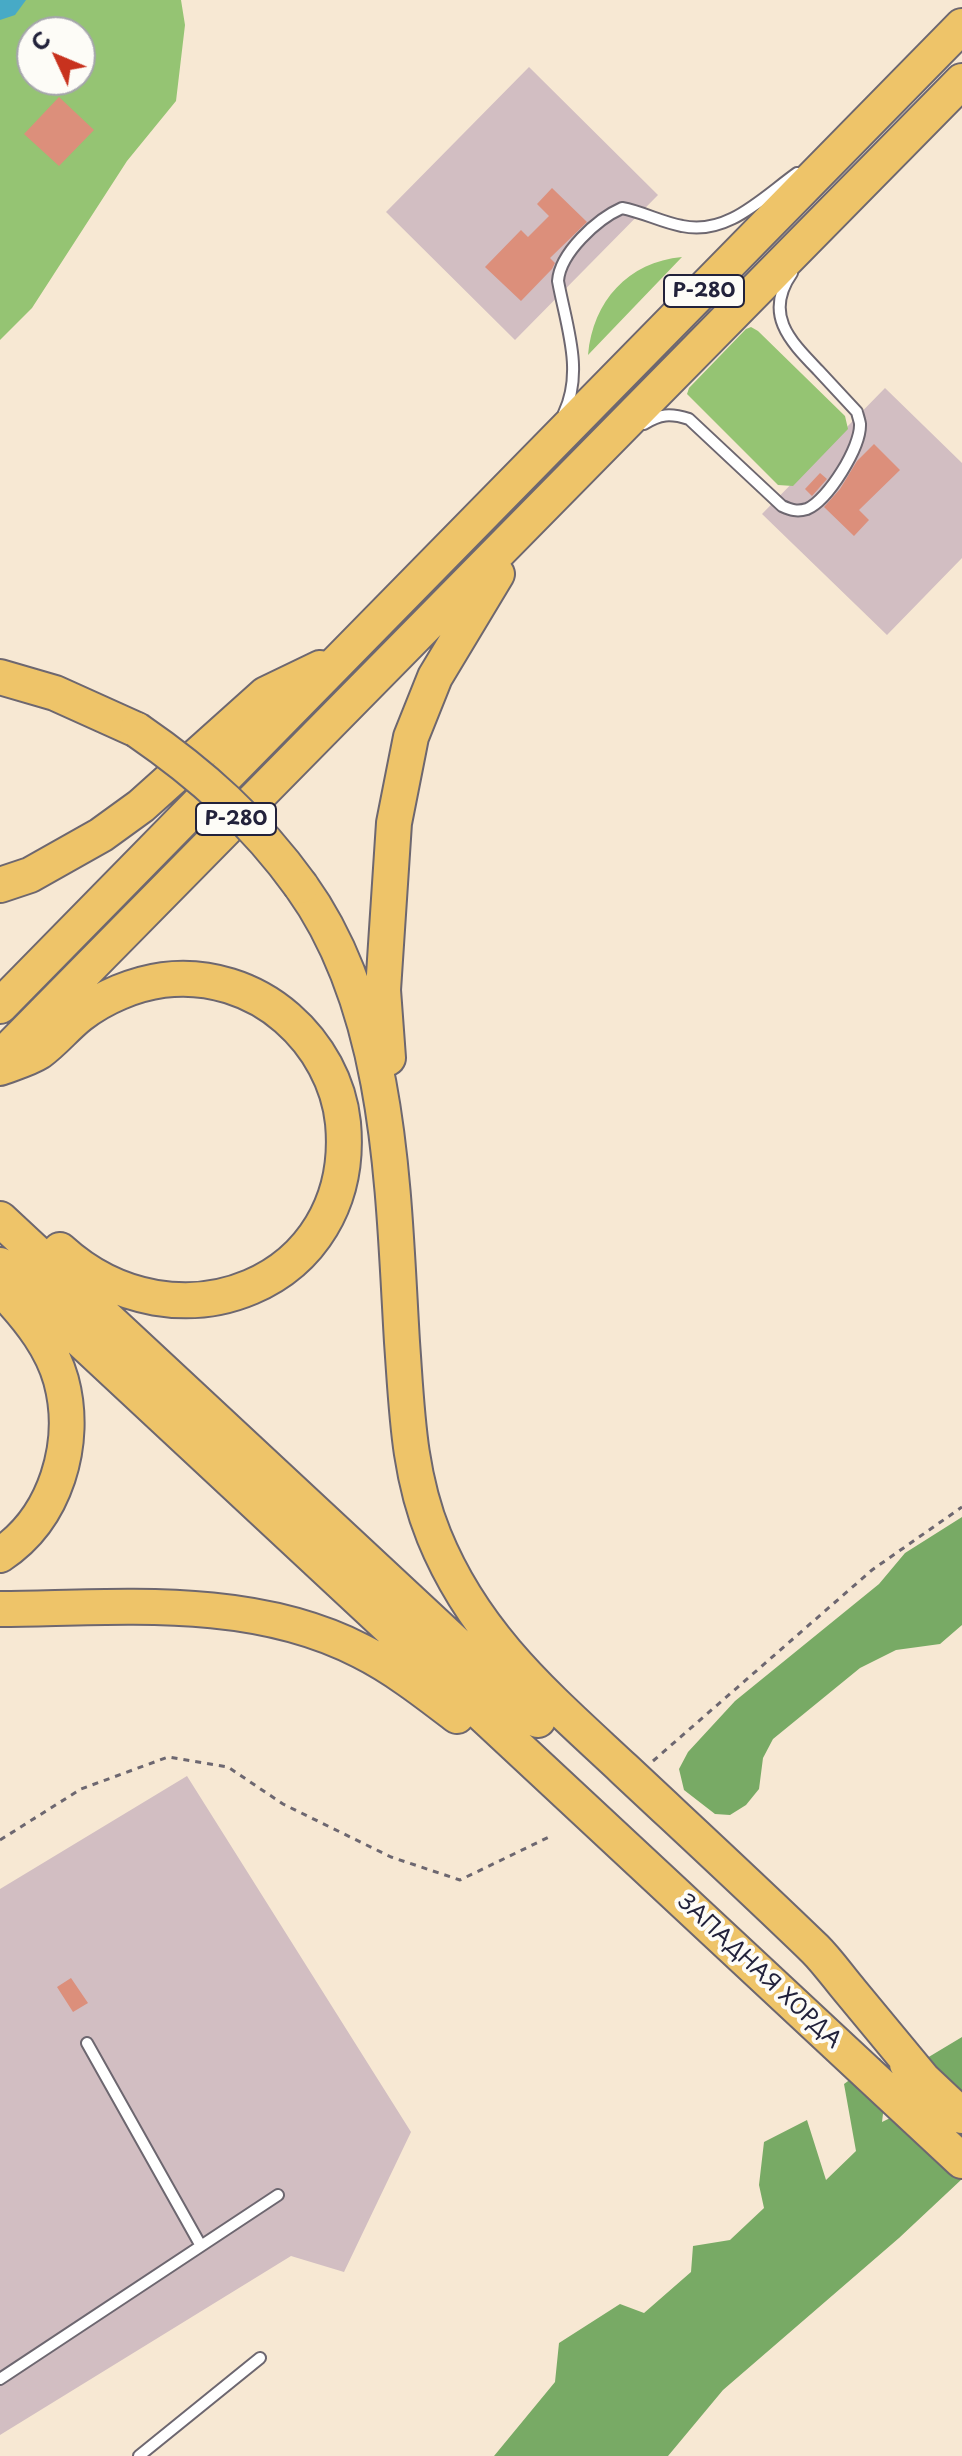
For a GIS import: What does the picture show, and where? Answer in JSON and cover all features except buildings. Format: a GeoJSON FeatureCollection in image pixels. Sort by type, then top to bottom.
{"type":"FeatureCollection","features":[{"type":"Feature","properties":{"kind":"highway","name":"Р-280"},"geometry":{"type":"LineString","coordinates":[[0,1006],[962,26]]}},
{"type":"Feature","properties":{"kind":"highway","name":"Р-280"},"geometry":{"type":"LineString","coordinates":[[0,1058],[962,81]]}},
{"type":"Feature","properties":{"kind":"highway"},"geometry":{"type":"LineString","coordinates":[[377,1075],[388,1057],[383,990],[394,823],[411,737],[435,677],[525,527]]}},
{"type":"Feature","properties":{"kind":"highway"},"geometry":{"type":"LineString","coordinates":[[0,885],[30,875],[101,835],[141,806],[266,694],[339,660]]}},
{"type":"Feature","properties":{"kind":"highway"},"geometry":{"type":"LineString","coordinates":[[0,677],[55,693],[137,730],[193,769],[232,804],[276,852],[301,886],[336,945],[358,1003],[377,1075],[389,1164],[408,1433],[414,1478],[434,1535],[458,1588],[487,1632],[530,1682],[819,1953],[923,2079]]}},
{"type":"Feature","properties":{"kind":"highway"},"geometry":{"type":"LineString","coordinates":[[0,1069],[41,1050],[81,1014],[123,991],[164,980],[204,980],[260,998],[296,1026],[313,1046],[332,1080],[341,1108],[344,1138],[337,1191],[316,1232],[294,1258],[275,1273],[242,1292],[218,1299],[170,1302],[146,1298],[112,1286],[66,1256],[33,1225],[0,1201]]}},
{"type":"Feature","properties":{"kind":"highway","name":"ЗАПАДНАЯ ХОРДА"},"geometry":{"type":"LineString","coordinates":[[0,1219],[962,2116]]}},
{"type":"Feature","properties":{"kind":"highway","name":"ЗАПАДНАЯ ХОРДА"},"geometry":{"type":"LineString","coordinates":[[0,1265],[952,2152]]}},
{"type":"Feature","properties":{"kind":"highway"},"geometry":{"type":"LineString","coordinates":[[0,1288],[30,1321],[50,1354],[61,1379],[67,1423],[63,1460],[55,1487],[25,1534],[0,1555]]}},
{"type":"Feature","properties":{"kind":"highway"},"geometry":{"type":"LineString","coordinates":[[0,1609],[179,1608],[242,1615],[305,1628],[361,1651],[424,1691],[477,1731],[871,2094],[952,2152]]}},
{"type":"Feature","properties":{"kind":"lane"},"geometry":{"type":"LineString","coordinates":[[813,161],[873,118]]}},
{"type":"Feature","properties":{"kind":"lane"},"geometry":{"type":"LineString","coordinates":[[545,454],[572,396],[574,378],[575,366],[558,281],[564,258],[605,216],[622,208],[683,227],[708,229],[729,222],[801,170]]}},
{"type":"Feature","properties":{"kind":"lane"},"geometry":{"type":"LineString","coordinates":[[604,447],[659,415],[674,414],[689,419],[782,506],[793,511],[813,505],[836,482],[858,437],[860,423],[857,412],[790,341],[781,324],[780,301],[788,279],[835,211]]}},
{"type":"Feature","properties":{"kind":"lane"},"geometry":{"type":"LineString","coordinates":[[87,2043],[201,2246]]}},
{"type":"Feature","properties":{"kind":"lane"},"geometry":{"type":"LineString","coordinates":[[0,2379],[278,2195]]}},
{"type":"Feature","properties":{"kind":"lane"},"geometry":{"type":"LineString","coordinates":[[139,2456],[260,2358]]}},
{"type":"Feature","properties":{"kind":"path"},"geometry":{"type":"LineString","coordinates":[[653,1761],[872,1570],[962,1507]]}},
{"type":"Feature","properties":{"kind":"path"},"geometry":{"type":"LineString","coordinates":[[0,1840],[81,1789],[168,1757],[228,1767],[283,1804],[391,1857],[460,1880],[551,1836]]}},
{"type":"Feature","properties":{"kind":"shaded area"},"geometry":{"type":"Polygon","coordinates":[[[529,67],[658,195],[515,340],[386,212],[529,67]]]}},
{"type":"Feature","properties":{"kind":"shaded area"},"geometry":{"type":"Polygon","coordinates":[[[885,388],[962,463],[962,558],[887,635],[762,514],[885,388]]]}},
{"type":"Feature","properties":{"kind":"shaded area"},"geometry":{"type":"Polygon","coordinates":[[[187,1776],[411,2132],[344,2272],[291,2256],[0,2435],[0,1889],[187,1776]]]}},
{"type":"Feature","properties":{"kind":"green space"},"geometry":{"type":"Polygon","coordinates":[[[0,0],[181,0],[185,25],[176,101],[127,161],[32,308],[0,340],[0,0]]]}},
{"type":"Feature","properties":{"kind":"green space"},"geometry":{"type":"Polygon","coordinates":[[[682,257],[588,355],[597,318],[617,288],[645,267],[682,257]]]}},
{"type":"Feature","properties":{"kind":"green space"},"geometry":{"type":"Polygon","coordinates":[[[751,327],[845,416],[848,429],[793,486],[778,485],[687,394],[689,388],[751,327]]]}},
{"type":"Feature","properties":{"kind":"green space"},"geometry":{"type":"Polygon","coordinates":[[[962,1517],[962,1625],[940,1644],[896,1650],[860,1668],[773,1739],[763,1758],[759,1789],[746,1805],[730,1815],[715,1814],[684,1790],[679,1769],[688,1752],[735,1701],[879,1584],[905,1553],[962,1517]]]}},
{"type":"Feature","properties":{"kind":"green space"},"geometry":{"type":"Polygon","coordinates":[[[962,2037],[962,2179],[899,2238],[723,2390],[668,2456],[494,2456],[555,2382],[559,2343],[620,2304],[644,2313],[691,2272],[693,2246],[730,2240],[764,2208],[759,2185],[764,2142],[807,2120],[826,2180],[856,2151],[844,2084],[880,2058],[887,2081],[882,2122],[927,2100],[912,2067],[962,2037]]]}},
{"type":"Feature","properties":{"kind":"water"},"geometry":{"type":"Polygon","coordinates":[[[0,0],[26,0],[15,15],[0,20],[0,0]]]}}]}
